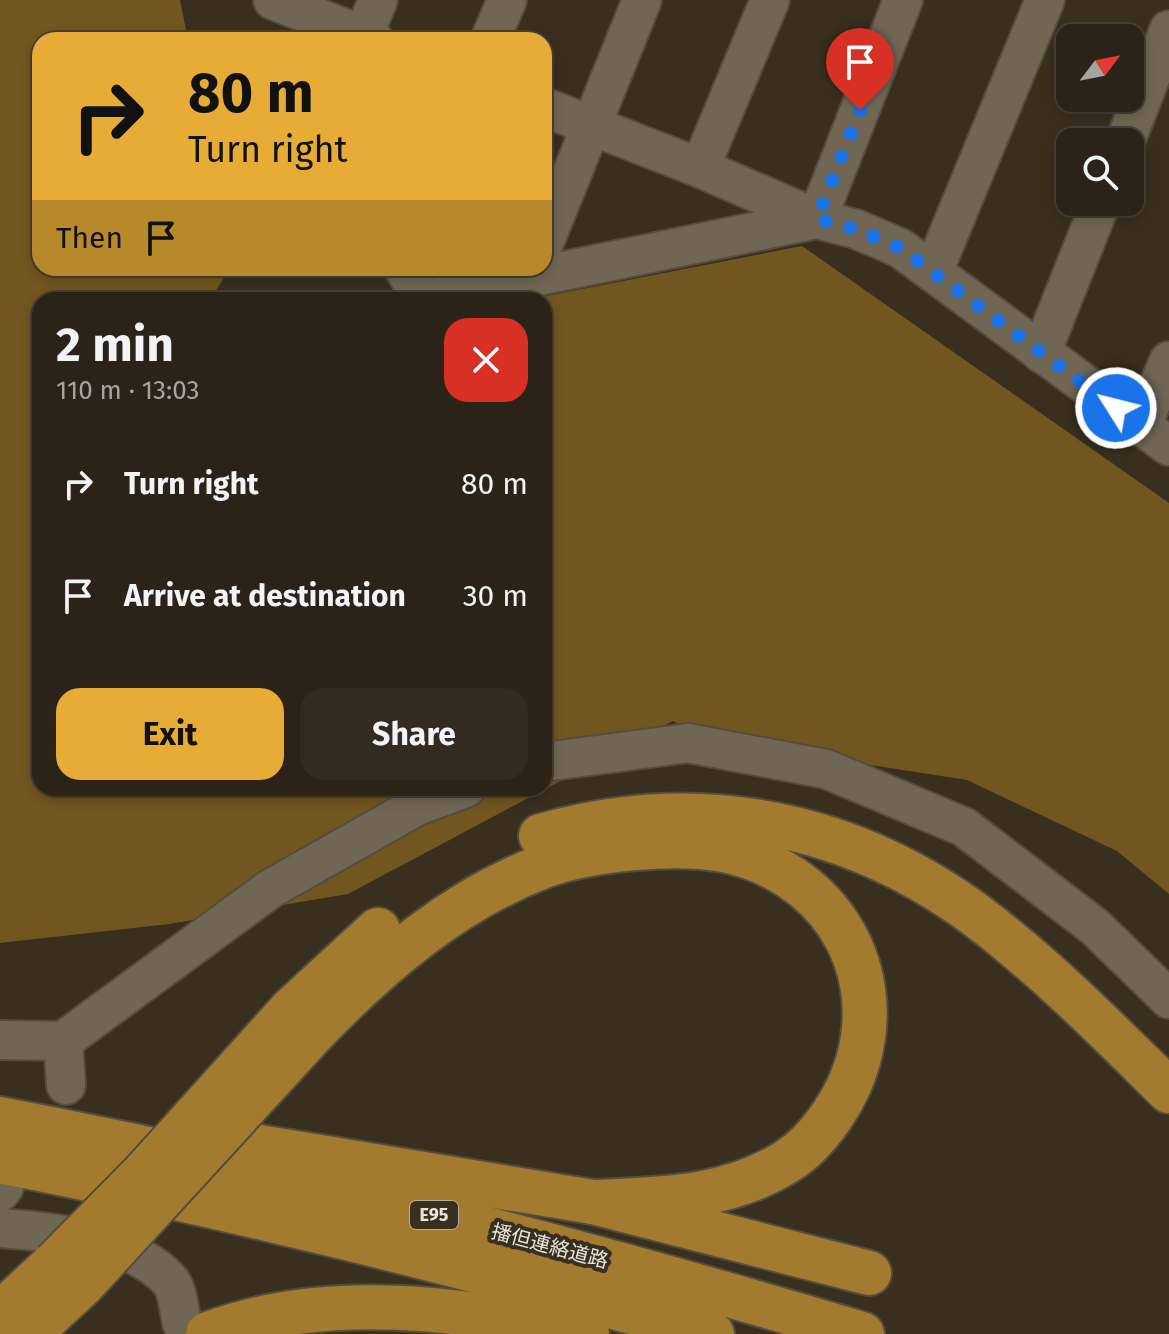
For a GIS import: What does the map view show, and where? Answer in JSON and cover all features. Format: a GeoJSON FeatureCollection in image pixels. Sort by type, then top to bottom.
{"type":"FeatureCollection","features":[{"type":"Feature","properties":{"kind":"highway"},"geometry":{"type":"LineString","coordinates":[[29,1334],[70,1273],[303,1020],[385,924],[440,887],[537,838],[623,817],[678,814],[727,816],[782,824],[839,841],[891,865],[944,894],[1004,936],[1091,1014],[1169,1091]]}},
{"type":"Feature","properties":{"kind":"highway"},"geometry":{"type":"LineString","coordinates":[[303,1020],[358,987],[403,948],[457,911],[504,884],[546,866],[589,854],[656,847],[722,850],[775,868],[821,900],[846,936],[865,984],[864,1038],[853,1078],[831,1119],[788,1162],[740,1184],[692,1197],[593,1202]]}},
{"type":"Feature","properties":{"kind":"highway"},"geometry":{"type":"LineString","coordinates":[[0,1113],[325,1155],[593,1202],[869,1273]]}},
{"type":"Feature","properties":{"kind":"highway","name":"播但連絡道路"},"geometry":{"type":"LineString","coordinates":[[0,1119],[226,1165],[435,1215],[862,1334]]}},
{"type":"Feature","properties":{"kind":"highway","name":"播但連絡道路"},"geometry":{"type":"LineString","coordinates":[[1,1180],[247,1213],[382,1245],[712,1334]]}},
{"type":"Feature","properties":{"kind":"highway"},"geometry":{"type":"LineString","coordinates":[[0,1314],[70,1273]]}},
{"type":"Feature","properties":{"kind":"highway"},"geometry":{"type":"LineString","coordinates":[[195,1328],[320,1310],[372,1308],[486,1315],[587,1334]]}},
{"type":"Feature","properties":{"kind":"street"},"geometry":{"type":"LineString","coordinates":[[273,0],[354,32]]}},
{"type":"Feature","properties":{"kind":"street"},"geometry":{"type":"LineString","coordinates":[[370,32],[378,0]]}},
{"type":"Feature","properties":{"kind":"street"},"geometry":{"type":"LineString","coordinates":[[493,32],[507,0]]}},
{"type":"Feature","properties":{"kind":"street"},"geometry":{"type":"LineString","coordinates":[[552,222],[642,0]]}},
{"type":"Feature","properties":{"kind":"street"},"geometry":{"type":"LineString","coordinates":[[700,168],[770,0]]}},
{"type":"Feature","properties":{"kind":"street"},"geometry":{"type":"LineString","coordinates":[[817,219],[903,0]]}},
{"type":"Feature","properties":{"kind":"street"},"geometry":{"type":"LineString","coordinates":[[933,272],[1045,0]]}},
{"type":"Feature","properties":{"kind":"street"},"geometry":{"type":"LineString","coordinates":[[1130,128],[1169,30]]}},
{"type":"Feature","properties":{"kind":"street"},"geometry":{"type":"LineString","coordinates":[[552,110],[700,168],[817,219],[856,229],[900,248],[1155,436],[1169,361]]}},
{"type":"Feature","properties":{"kind":"street"},"geometry":{"type":"LineString","coordinates":[[1041,353],[1095,216]]}},
{"type":"Feature","properties":{"kind":"street"},"geometry":{"type":"LineString","coordinates":[[552,260],[817,219]]}},
{"type":"Feature","properties":{"kind":"street"},"geometry":{"type":"LineString","coordinates":[[446,292],[494,276]]}},
{"type":"Feature","properties":{"kind":"street"},"geometry":{"type":"LineString","coordinates":[[552,761],[688,743],[826,769],[964,827],[1095,927],[1169,999]]}},
{"type":"Feature","properties":{"kind":"street"},"geometry":{"type":"LineString","coordinates":[[0,1040],[63,1041],[270,889],[417,806],[444,796]]}},
{"type":"Feature","properties":{"kind":"street"},"geometry":{"type":"LineString","coordinates":[[63,1041],[66,1085]]}},
{"type":"Feature","properties":{"kind":"street"},"geometry":{"type":"LineString","coordinates":[[0,1228],[58,1233],[138,1255],[172,1283],[195,1328]]}},
{"type":"Feature","properties":{"kind":"shaded area"},"geometry":{"type":"Polygon","coordinates":[[[0,0],[180,0],[188,32],[32,32],[32,276],[225,276],[215,292],[32,292],[32,796],[532,796],[348,894],[169,924],[0,943],[0,0]]]}},
{"type":"Feature","properties":{"kind":"shaded area"},"geometry":{"type":"Polygon","coordinates":[[[802,246],[1169,503],[1169,894],[1117,851],[967,780],[774,750],[755,760],[673,721],[552,785],[552,295],[802,246]]]}},
{"type":"Feature","properties":{"kind":"route"},"geometry":{"type":"LineString","coordinates":[[860,110],[817,219],[856,229],[900,248],[1116,408]]}}]}
